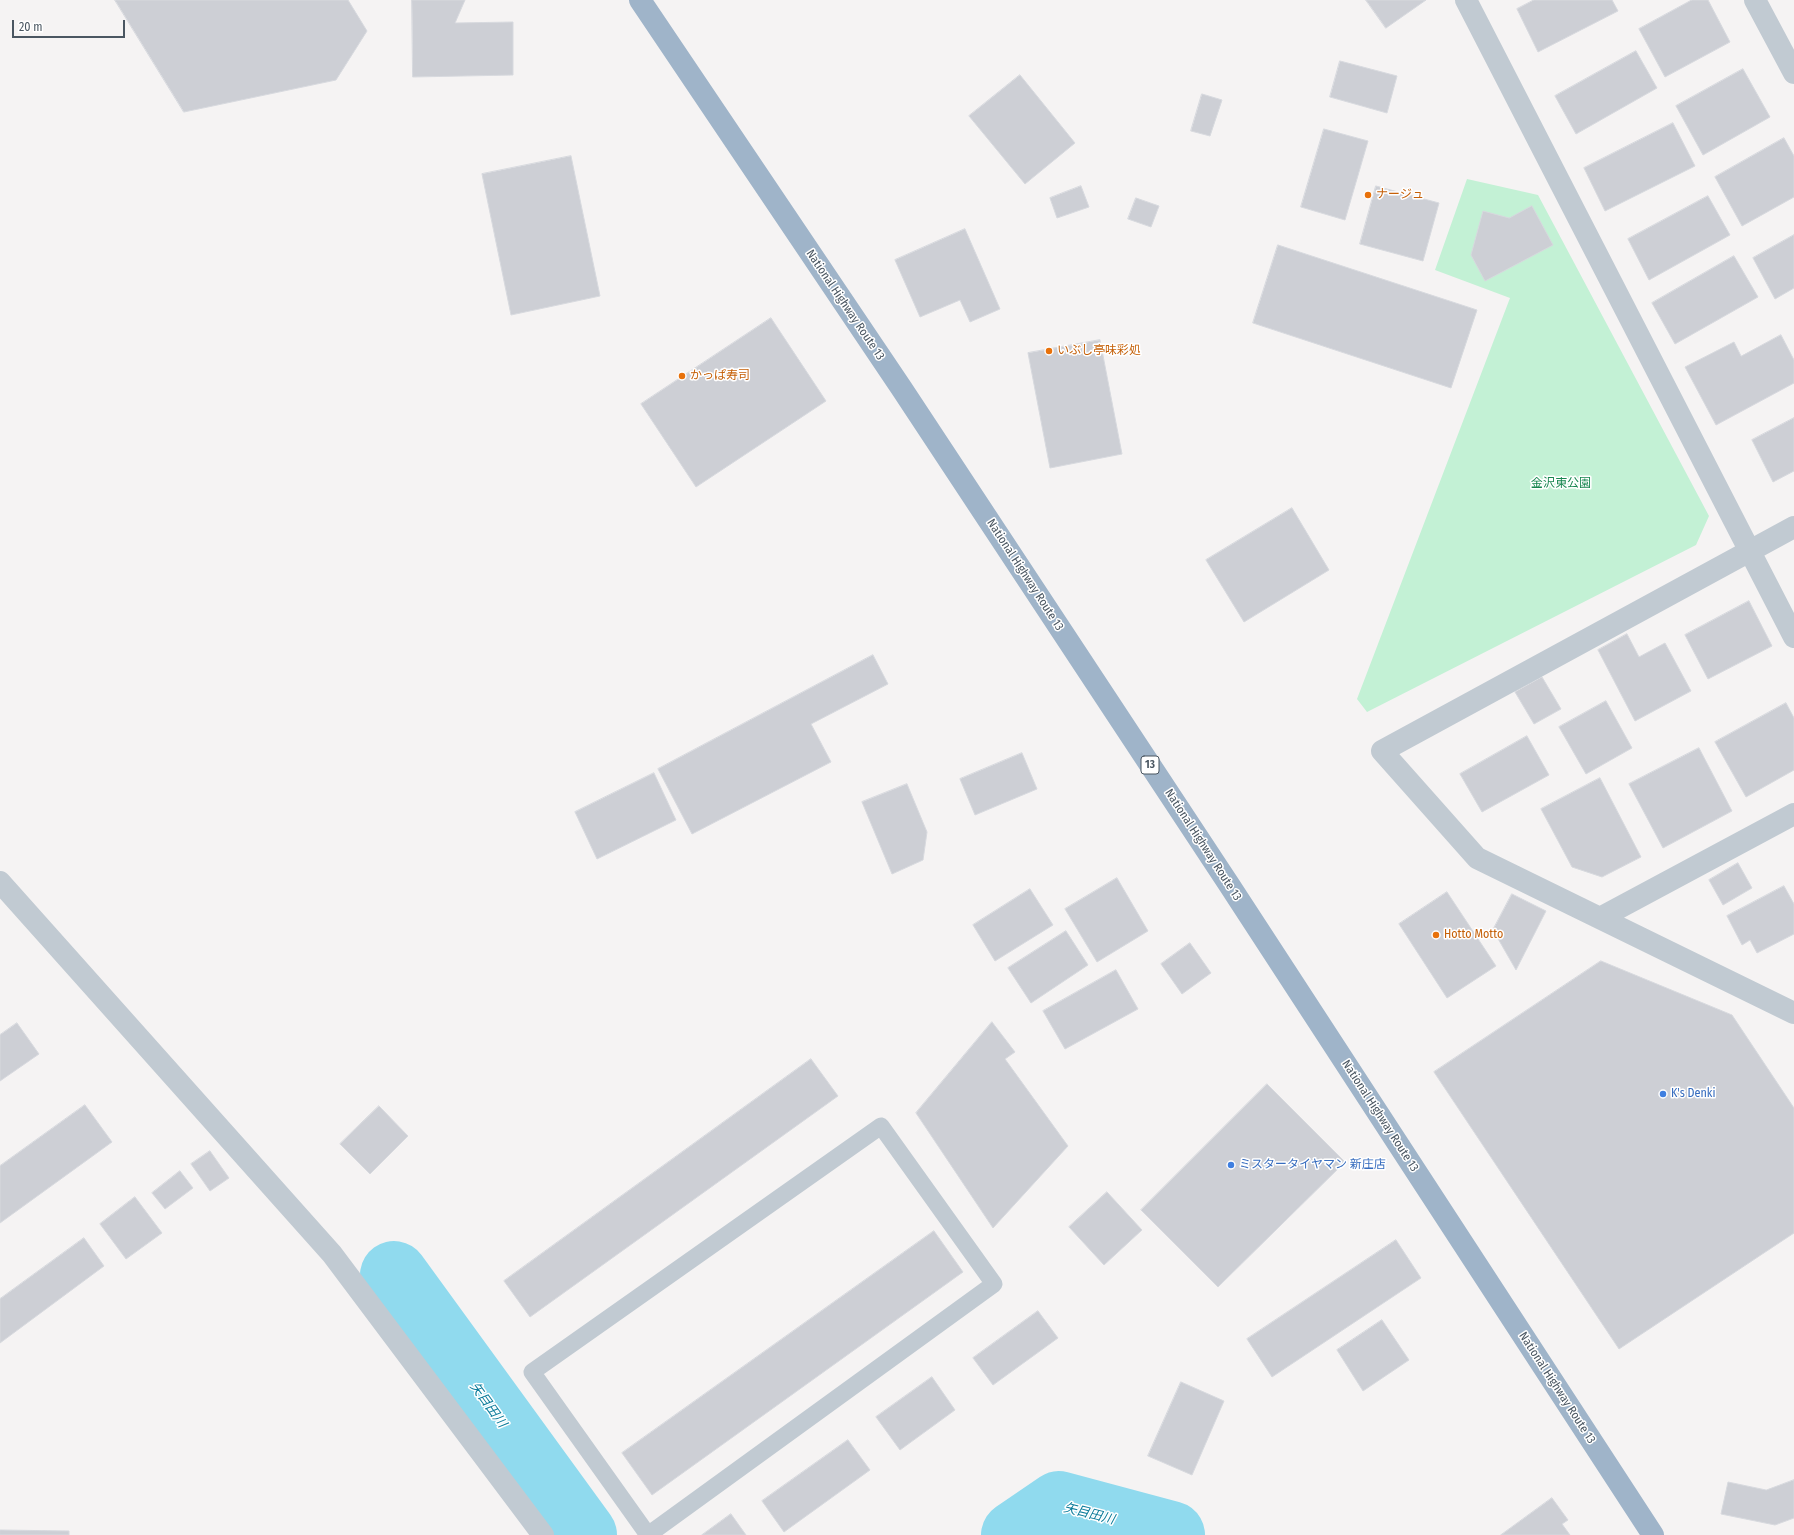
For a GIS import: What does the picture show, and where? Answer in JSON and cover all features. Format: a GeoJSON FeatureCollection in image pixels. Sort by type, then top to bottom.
{"type":"FeatureCollection","features":[{"type":"Feature","properties":{"kind":"highway","name":"National Highway Route 13"},"geometry":{"type":"LineString","coordinates":[[640,0],[893,375],[1115,711],[1653,1535]]}},
{"type":"Feature","properties":{"kind":"street"},"geometry":{"type":"LineString","coordinates":[[1466,0],[1794,636]]}},
{"type":"Feature","properties":{"kind":"street"},"geometry":{"type":"LineString","coordinates":[[1755,0],[1794,73]]}},
{"type":"Feature","properties":{"kind":"street"},"geometry":{"type":"LineString","coordinates":[[1794,527],[1382,750],[1476,858],[1794,1013]]}},
{"type":"Feature","properties":{"kind":"street"},"geometry":{"type":"LineString","coordinates":[[1600,918],[1794,814]]}},
{"type":"Feature","properties":{"kind":"street"},"geometry":{"type":"LineString","coordinates":[[0,882],[332,1254],[543,1535]]}},
{"type":"Feature","properties":{"kind":"lane"},"geometry":{"type":"LineString","coordinates":[[881,1126],[994,1284],[648,1535],[532,1372],[881,1126]]}},
{"type":"Feature","properties":{"kind":"green space","name":"金沢東公園"},"geometry":{"type":"Polygon","coordinates":[[[1467,179],[1538,195],[1709,516],[1696,545],[1367,712],[1357,699],[1510,298],[1435,270],[1467,179]]]}},
{"type":"Feature","properties":{"kind":"building"},"geometry":{"type":"Polygon","coordinates":[[[115,0],[348,0],[367,31],[336,80],[184,112],[115,0]]]}},
{"type":"Feature","properties":{"kind":"building"},"geometry":{"type":"Polygon","coordinates":[[[412,0],[465,0],[455,23],[513,22],[513,75],[413,77],[412,0]]]}},
{"type":"Feature","properties":{"kind":"building"},"geometry":{"type":"Polygon","coordinates":[[[1366,0],[1426,0],[1386,28],[1366,0]]]}},
{"type":"Feature","properties":{"kind":"building"},"geometry":{"type":"Polygon","coordinates":[[[1534,0],[1612,0],[1618,11],[1538,52],[1517,9],[1534,0]]]}},
{"type":"Feature","properties":{"kind":"building"},"geometry":{"type":"Polygon","coordinates":[[[1692,0],[1708,0],[1730,42],[1665,77],[1639,29],[1692,0]]]}},
{"type":"Feature","properties":{"kind":"building"},"geometry":{"type":"Polygon","coordinates":[[[1636,51],[1657,88],[1576,134],[1555,96],[1636,51]]]}},
{"type":"Feature","properties":{"kind":"building"},"geometry":{"type":"Polygon","coordinates":[[[1340,61],[1397,76],[1387,113],[1330,97],[1340,61]]]}},
{"type":"Feature","properties":{"kind":"building"},"geometry":{"type":"Polygon","coordinates":[[[1743,69],[1770,117],[1703,155],[1676,106],[1743,69]]]}},
{"type":"Feature","properties":{"kind":"building"},"geometry":{"type":"Polygon","coordinates":[[[1020,75],[1075,143],[1025,184],[969,116],[1020,75]]]}},
{"type":"Feature","properties":{"kind":"building"},"geometry":{"type":"Polygon","coordinates":[[[1202,94],[1222,100],[1210,136],[1191,131],[1202,94]]]}},
{"type":"Feature","properties":{"kind":"building"},"geometry":{"type":"Polygon","coordinates":[[[1673,123],[1695,166],[1605,211],[1584,168],[1673,123]]]}},
{"type":"Feature","properties":{"kind":"building"},"geometry":{"type":"Polygon","coordinates":[[[1324,129],[1368,141],[1345,220],[1301,207],[1324,129]]]}},
{"type":"Feature","properties":{"kind":"building"},"geometry":{"type":"Polygon","coordinates":[[[1784,138],[1794,156],[1794,197],[1742,226],[1715,177],[1784,138]]]}},
{"type":"Feature","properties":{"kind":"building"},"geometry":{"type":"Polygon","coordinates":[[[571,156],[600,296],[511,315],[482,174],[571,156]]]}},
{"type":"Feature","properties":{"kind":"building"},"geometry":{"type":"Polygon","coordinates":[[[1081,186],[1089,207],[1057,218],[1050,198],[1081,186]]]}},
{"type":"Feature","properties":{"kind":"building"},"geometry":{"type":"Polygon","coordinates":[[[1376,186],[1439,203],[1423,261],[1360,244],[1376,186]]]}},
{"type":"Feature","properties":{"kind":"building"},"geometry":{"type":"Polygon","coordinates":[[[1708,196],[1730,235],[1649,280],[1628,239],[1708,196]]]}},
{"type":"Feature","properties":{"kind":"building"},"geometry":{"type":"Polygon","coordinates":[[[1136,198],[1159,206],[1151,227],[1128,219],[1136,198]]]}},
{"type":"Feature","properties":{"kind":"building"},"geometry":{"type":"Polygon","coordinates":[[[1532,206],[1553,245],[1485,281],[1471,255],[1483,211],[1509,218],[1532,206]]]}},
{"type":"Feature","properties":{"kind":"building"},"geometry":{"type":"Polygon","coordinates":[[[965,229],[1000,309],[970,322],[960,300],[920,317],[895,260],[965,229]]]}},
{"type":"Feature","properties":{"kind":"building"},"geometry":{"type":"Polygon","coordinates":[[[1794,235],[1794,288],[1775,299],[1753,258],[1794,235]]]}},
{"type":"Feature","properties":{"kind":"building"},"geometry":{"type":"Polygon","coordinates":[[[1278,245],[1477,310],[1451,388],[1253,323],[1278,245]]]}},
{"type":"Feature","properties":{"kind":"building"},"geometry":{"type":"Polygon","coordinates":[[[1734,256],[1758,297],[1675,344],[1652,303],[1734,256]]]}},
{"type":"Feature","properties":{"kind":"building"},"geometry":{"type":"Polygon","coordinates":[[[771,318],[826,401],[696,487],[641,404],[771,318]]]}},
{"type":"Feature","properties":{"kind":"building"},"geometry":{"type":"Polygon","coordinates":[[[1781,335],[1794,360],[1794,383],[1716,425],[1685,367],[1734,342],[1741,356],[1781,335]]]}},
{"type":"Feature","properties":{"kind":"building"},"geometry":{"type":"Polygon","coordinates":[[[1100,340],[1122,454],[1050,468],[1028,353],[1100,340]]]}},
{"type":"Feature","properties":{"kind":"building"},"geometry":{"type":"Polygon","coordinates":[[[1794,418],[1794,471],[1773,482],[1752,440],[1794,418]]]}},
{"type":"Feature","properties":{"kind":"building"},"geometry":{"type":"Polygon","coordinates":[[[1292,508],[1329,570],[1244,622],[1206,560],[1292,508]]]}},
{"type":"Feature","properties":{"kind":"building"},"geometry":{"type":"Polygon","coordinates":[[[1749,601],[1772,646],[1708,679],[1685,635],[1749,601]]]}},
{"type":"Feature","properties":{"kind":"building"},"geometry":{"type":"Polygon","coordinates":[[[1627,634],[1639,657],[1665,643],[1691,691],[1635,721],[1598,650],[1627,634]]]}},
{"type":"Feature","properties":{"kind":"building"},"geometry":{"type":"Polygon","coordinates":[[[873,655],[888,684],[811,724],[831,762],[692,834],[658,769],[873,655]]]}},
{"type":"Feature","properties":{"kind":"building"},"geometry":{"type":"Polygon","coordinates":[[[1542,677],[1561,709],[1534,724],[1515,692],[1542,677]]]}},
{"type":"Feature","properties":{"kind":"building"},"geometry":{"type":"Polygon","coordinates":[[[1606,701],[1632,748],[1586,774],[1559,727],[1606,701]]]}},
{"type":"Feature","properties":{"kind":"building"},"geometry":{"type":"Polygon","coordinates":[[[1786,703],[1794,718],[1794,770],[1746,797],[1715,742],[1786,703]]]}},
{"type":"Feature","properties":{"kind":"building"},"geometry":{"type":"Polygon","coordinates":[[[1527,736],[1549,775],[1482,812],[1460,774],[1527,736]]]}},
{"type":"Feature","properties":{"kind":"building"},"geometry":{"type":"Polygon","coordinates":[[[1699,748],[1732,811],[1663,848],[1629,784],[1699,748]]]}},
{"type":"Feature","properties":{"kind":"building"},"geometry":{"type":"Polygon","coordinates":[[[1022,753],[1037,789],[975,815],[960,779],[1022,753]]]}},
{"type":"Feature","properties":{"kind":"building"},"geometry":{"type":"Polygon","coordinates":[[[654,773],[676,820],[597,859],[575,812],[654,773]]]}},
{"type":"Feature","properties":{"kind":"building"},"geometry":{"type":"Polygon","coordinates":[[[1600,778],[1641,857],[1602,877],[1572,867],[1541,809],[1600,778]]]}},
{"type":"Feature","properties":{"kind":"building"},"geometry":{"type":"Polygon","coordinates":[[[907,784],[927,832],[923,860],[892,874],[862,802],[907,784]]]}},
{"type":"Feature","properties":{"kind":"building"},"geometry":{"type":"Polygon","coordinates":[[[1738,863],[1752,888],[1723,905],[1709,880],[1738,863]]]}},
{"type":"Feature","properties":{"kind":"building"},"geometry":{"type":"Polygon","coordinates":[[[1117,878],[1148,931],[1097,962],[1065,909],[1117,878]]]}},
{"type":"Feature","properties":{"kind":"building"},"geometry":{"type":"Polygon","coordinates":[[[1784,886],[1794,904],[1794,934],[1757,953],[1750,940],[1742,945],[1727,916],[1784,886]]]}},
{"type":"Feature","properties":{"kind":"building"},"geometry":{"type":"Polygon","coordinates":[[[1030,889],[1053,925],[995,961],[973,925],[1030,889]]]}},
{"type":"Feature","properties":{"kind":"building"},"geometry":{"type":"Polygon","coordinates":[[[1447,892],[1496,966],[1447,998],[1399,924],[1447,892]]]}},
{"type":"Feature","properties":{"kind":"building"},"geometry":{"type":"Polygon","coordinates":[[[1512,894],[1546,911],[1516,970],[1493,930],[1512,894]]]}},
{"type":"Feature","properties":{"kind":"building"},"geometry":{"type":"Polygon","coordinates":[[[1066,931],[1088,965],[1031,1003],[1008,968],[1066,931]]]}},
{"type":"Feature","properties":{"kind":"building"},"geometry":{"type":"Polygon","coordinates":[[[1190,943],[1211,973],[1182,994],[1161,964],[1190,943]]]}},
{"type":"Feature","properties":{"kind":"building"},"geometry":{"type":"Polygon","coordinates":[[[1601,961],[1732,1015],[1794,1108],[1794,1233],[1619,1349],[1434,1072],[1601,961]]]}},
{"type":"Feature","properties":{"kind":"building"},"geometry":{"type":"Polygon","coordinates":[[[1116,970],[1138,1009],[1065,1049],[1043,1011],[1116,970]]]}},
{"type":"Feature","properties":{"kind":"building"},"geometry":{"type":"Polygon","coordinates":[[[992,1022],[1015,1052],[1005,1059],[1068,1146],[993,1228],[916,1113],[992,1022]]]}},
{"type":"Feature","properties":{"kind":"building"},"geometry":{"type":"Polygon","coordinates":[[[17,1023],[39,1054],[0,1081],[0,1035],[17,1023]]]}},
{"type":"Feature","properties":{"kind":"building"},"geometry":{"type":"Polygon","coordinates":[[[811,1059],[838,1096],[530,1317],[504,1281],[811,1059]]]}},
{"type":"Feature","properties":{"kind":"building"},"geometry":{"type":"Polygon","coordinates":[[[1267,1084],[1345,1162],[1218,1287],[1141,1210],[1267,1084]]]}},
{"type":"Feature","properties":{"kind":"building"},"geometry":{"type":"Polygon","coordinates":[[[85,1105],[112,1142],[0,1223],[0,1166],[85,1105]]]}},
{"type":"Feature","properties":{"kind":"building"},"geometry":{"type":"Polygon","coordinates":[[[379,1106],[408,1136],[370,1174],[340,1144],[379,1106]]]}},
{"type":"Feature","properties":{"kind":"building"},"geometry":{"type":"Polygon","coordinates":[[[210,1151],[229,1178],[210,1191],[191,1164],[210,1151]]]}},
{"type":"Feature","properties":{"kind":"building"},"geometry":{"type":"Polygon","coordinates":[[[180,1171],[193,1188],[165,1209],[152,1193],[180,1171]]]}},
{"type":"Feature","properties":{"kind":"building"},"geometry":{"type":"Polygon","coordinates":[[[1107,1192],[1142,1230],[1104,1265],[1069,1227],[1107,1192]]]}},
{"type":"Feature","properties":{"kind":"building"},"geometry":{"type":"Polygon","coordinates":[[[135,1197],[162,1233],[126,1259],[100,1224],[135,1197]]]}},
{"type":"Feature","properties":{"kind":"building"},"geometry":{"type":"Polygon","coordinates":[[[934,1231],[963,1272],[652,1495],[622,1453],[934,1231]]]}},
{"type":"Feature","properties":{"kind":"building"},"geometry":{"type":"Polygon","coordinates":[[[84,1238],[104,1266],[0,1343],[0,1299],[84,1238]]]}},
{"type":"Feature","properties":{"kind":"building"},"geometry":{"type":"Polygon","coordinates":[[[1396,1240],[1421,1278],[1272,1377],[1247,1339],[1396,1240]]]}},
{"type":"Feature","properties":{"kind":"building"},"geometry":{"type":"Polygon","coordinates":[[[1038,1311],[1058,1338],[993,1385],[973,1358],[1038,1311]]]}},
{"type":"Feature","properties":{"kind":"building"},"geometry":{"type":"Polygon","coordinates":[[[1382,1320],[1409,1360],[1363,1391],[1337,1350],[1382,1320]]]}},
{"type":"Feature","properties":{"kind":"building"},"geometry":{"type":"Polygon","coordinates":[[[932,1377],[955,1410],[900,1450],[876,1417],[932,1377]]]}},
{"type":"Feature","properties":{"kind":"building"},"geometry":{"type":"Polygon","coordinates":[[[1181,1382],[1224,1401],[1192,1475],[1148,1456],[1181,1382]]]}},
{"type":"Feature","properties":{"kind":"building"},"geometry":{"type":"Polygon","coordinates":[[[848,1440],[870,1470],[784,1532],[762,1501],[848,1440]]]}},
{"type":"Feature","properties":{"kind":"building"},"geometry":{"type":"Polygon","coordinates":[[[1794,1480],[1794,1518],[1775,1525],[1721,1514],[1728,1482],[1766,1490],[1794,1480]]]}},
{"type":"Feature","properties":{"kind":"building"},"geometry":{"type":"Polygon","coordinates":[[[1552,1498],[1568,1520],[1562,1524],[1570,1535],[1501,1535],[1552,1498]]]}},
{"type":"Feature","properties":{"kind":"building"},"geometry":{"type":"Polygon","coordinates":[[[731,1514],[746,1535],[702,1535],[731,1514]]]}},
{"type":"Feature","properties":{"kind":"building"},"geometry":{"type":"Polygon","coordinates":[[[0,1530],[69,1531],[69,1535],[0,1535],[0,1530]]]}},
{"type":"Feature","properties":{"kind":"waterway","name":"矢目田川"},"geometry":{"type":"LineString","coordinates":[[394,1275],[583,1535]]}},
{"type":"Feature","properties":{"kind":"waterway","name":"矢目田川"},"geometry":{"type":"LineString","coordinates":[[1015,1535],[1059,1505],[1171,1535]]}},
{"type":"Feature","properties":{"kind":"place","name":"ナージュ"},"geometry":{"type":"Point","coordinates":[1368,195]}},
{"type":"Feature","properties":{"kind":"place","name":"いぶし亭味彩処"},"geometry":{"type":"Point","coordinates":[1049,351]}},
{"type":"Feature","properties":{"kind":"place","name":"かっぱ寿司"},"geometry":{"type":"Point","coordinates":[682,376]}},
{"type":"Feature","properties":{"kind":"place","name":"Hotto Motto"},"geometry":{"type":"Point","coordinates":[1436,935]}},
{"type":"Feature","properties":{"kind":"place","name":"K's Denki"},"geometry":{"type":"Point","coordinates":[1663,1094]}},
{"type":"Feature","properties":{"kind":"place","name":"ミスタータイヤマン 新庄店"},"geometry":{"type":"Point","coordinates":[1231,1165]}}]}
